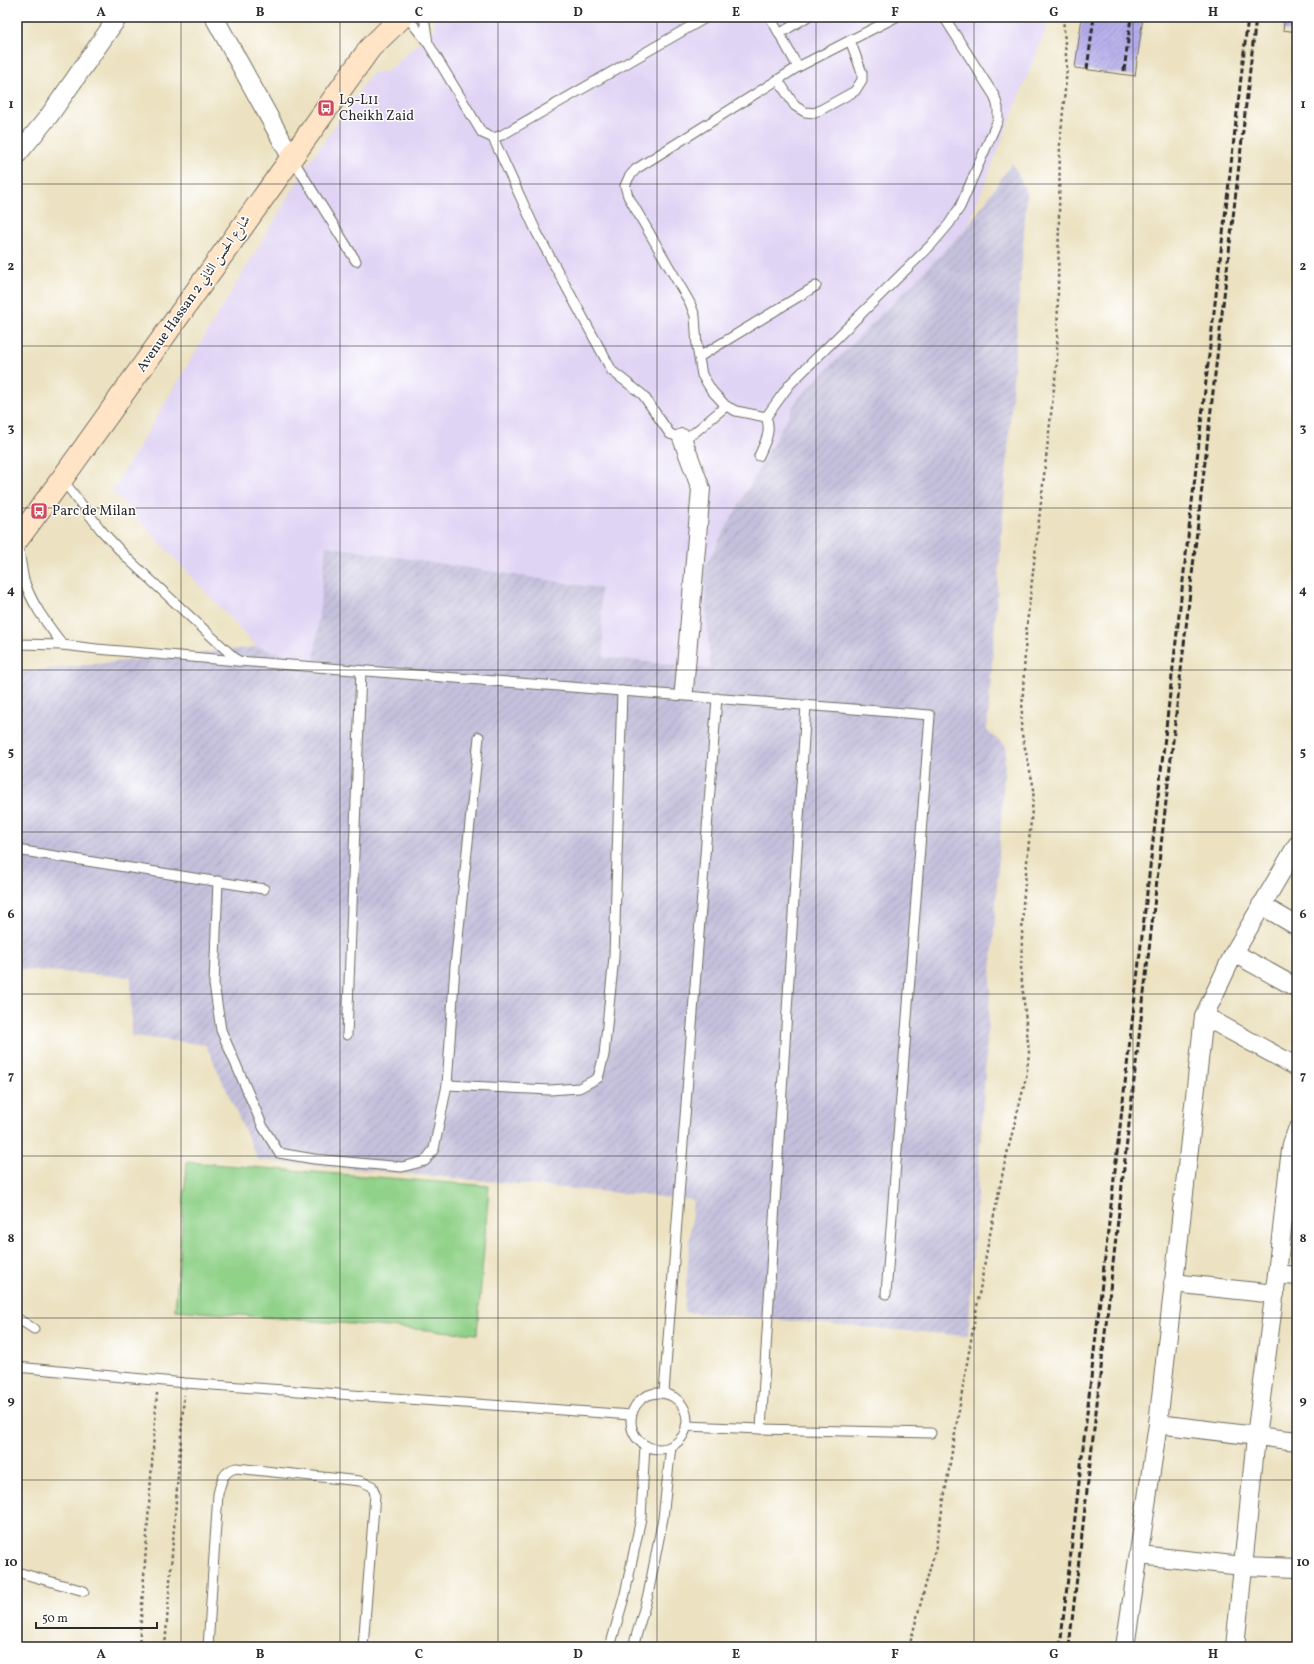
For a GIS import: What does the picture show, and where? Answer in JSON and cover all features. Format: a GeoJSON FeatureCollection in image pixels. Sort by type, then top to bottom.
{"type":"FeatureCollection","features":[{"type":"Feature","properties":{"kind":"main road","name":"Avenue Hassan 2 شارع الحسن الثاني"},"geometry":{"type":"LineString","coordinates":[[17,540],[370,48],[399,17]]}},
{"type":"Feature","properties":{"kind":"street"},"geometry":{"type":"LineString","coordinates":[[17,155],[50,116],[118,17]]}},
{"type":"Feature","properties":{"kind":"street"},"geometry":{"type":"LineString","coordinates":[[214,17],[291,157]]}},
{"type":"Feature","properties":{"kind":"street"},"geometry":{"type":"LineString","coordinates":[[682,438],[701,489],[684,690]]}},
{"type":"Feature","properties":{"kind":"street"},"geometry":{"type":"LineString","coordinates":[[1125,1647],[1158,1424],[1204,1016],[1234,953],[1261,905],[1295,855]]}},
{"type":"Feature","properties":{"kind":"street"},"geometry":{"type":"LineString","coordinates":[[1261,905],[1297,926]]}},
{"type":"Feature","properties":{"kind":"street"},"geometry":{"type":"LineString","coordinates":[[1234,953],[1297,988]]}},
{"type":"Feature","properties":{"kind":"street"},"geometry":{"type":"LineString","coordinates":[[1204,1016],[1297,1067]]}},
{"type":"Feature","properties":{"kind":"street"},"geometry":{"type":"LineString","coordinates":[[1235,1647],[1256,1437],[1275,1294],[1290,1158],[1292,1144],[1297,1130]]}},
{"type":"Feature","properties":{"kind":"street"},"geometry":{"type":"LineString","coordinates":[[1277,1274],[1297,1276]]}},
{"type":"Feature","properties":{"kind":"street"},"geometry":{"type":"LineString","coordinates":[[1173,1283],[1275,1294]]}},
{"type":"Feature","properties":{"kind":"street"},"geometry":{"type":"LineString","coordinates":[[1158,1424],[1297,1442]]}},
{"type":"Feature","properties":{"kind":"street"},"geometry":{"type":"LineString","coordinates":[[1139,1555],[1243,1566],[1297,1568]]}},
{"type":"Feature","properties":{"kind":"lane"},"geometry":{"type":"LineString","coordinates":[[399,17],[428,43],[482,133],[493,138],[537,233],[612,371],[643,395],[670,434],[682,438],[694,433],[726,406]]}},
{"type":"Feature","properties":{"kind":"lane"},"geometry":{"type":"LineString","coordinates":[[424,17],[428,43]]}},
{"type":"Feature","properties":{"kind":"lane"},"geometry":{"type":"LineString","coordinates":[[493,138],[502,135],[707,17]]}},
{"type":"Feature","properties":{"kind":"lane"},"geometry":{"type":"LineString","coordinates":[[770,17],[798,67]]}},
{"type":"Feature","properties":{"kind":"lane"},"geometry":{"type":"LineString","coordinates":[[780,34],[807,17]]}},
{"type":"Feature","properties":{"kind":"lane"},"geometry":{"type":"LineString","coordinates":[[766,417],[736,411],[726,406],[712,391],[702,375],[695,316],[690,303],[628,196],[625,186],[629,177],[636,169],[798,67],[896,17]]}},
{"type":"Feature","properties":{"kind":"lane"},"geometry":{"type":"LineString","coordinates":[[766,417],[790,384],[931,245],[949,224],[968,192],[998,120],[998,108],[995,97],[944,17]]}},
{"type":"Feature","properties":{"kind":"lane"},"geometry":{"type":"LineString","coordinates":[[778,80],[794,106],[805,112],[815,113],[854,91],[862,80],[862,73],[850,40]]}},
{"type":"Feature","properties":{"kind":"lane"},"geometry":{"type":"LineString","coordinates":[[291,157],[356,261]]}},
{"type":"Feature","properties":{"kind":"lane"},"geometry":{"type":"LineString","coordinates":[[699,357],[816,286]]}},
{"type":"Feature","properties":{"kind":"lane"},"geometry":{"type":"LineString","coordinates":[[759,456],[768,438],[769,425],[766,417]]}},
{"type":"Feature","properties":{"kind":"lane"},"geometry":{"type":"LineString","coordinates":[[62,479],[101,530],[128,559],[238,661]]}},
{"type":"Feature","properties":{"kind":"lane"},"geometry":{"type":"LineString","coordinates":[[17,540],[24,579],[31,596],[42,617],[63,645]]}},
{"type":"Feature","properties":{"kind":"lane"},"geometry":{"type":"LineString","coordinates":[[17,644],[63,645],[238,661],[930,715],[886,1294]]}},
{"type":"Feature","properties":{"kind":"lane"},"geometry":{"type":"LineString","coordinates":[[347,1035],[361,670]]}},
{"type":"Feature","properties":{"kind":"lane"},"geometry":{"type":"LineString","coordinates":[[447,1085],[550,1090],[579,1088],[598,1078],[604,1055],[614,957],[622,691]]}},
{"type":"Feature","properties":{"kind":"lane"},"geometry":{"type":"LineString","coordinates":[[664,1392],[718,698]]}},
{"type":"Feature","properties":{"kind":"lane"},"geometry":{"type":"LineString","coordinates":[[761,1429],[806,705]]}},
{"type":"Feature","properties":{"kind":"lane"},"geometry":{"type":"LineString","coordinates":[[218,882],[214,984],[221,1030],[263,1127],[279,1153],[314,1159],[402,1166],[425,1160],[434,1149],[447,1085],[455,966],[479,737]]}},
{"type":"Feature","properties":{"kind":"lane"},"geometry":{"type":"LineString","coordinates":[[17,850],[264,889]]}},
{"type":"Feature","properties":{"kind":"lane"},"geometry":{"type":"LineString","coordinates":[[17,1318],[34,1329]]}},
{"type":"Feature","properties":{"kind":"lane"},"geometry":{"type":"LineString","coordinates":[[17,1367],[185,1383],[631,1415]]}},
{"type":"Feature","properties":{"kind":"lane"},"geometry":{"type":"LineString","coordinates":[[655,1392],[664,1392],[672,1396],[682,1405],[687,1417],[686,1426],[684,1434],[671,1446],[662,1449],[653,1448],[638,1440],[633,1433],[630,1424],[631,1415],[636,1403],[646,1395],[655,1392]]}},
{"type":"Feature","properties":{"kind":"lane"},"geometry":{"type":"LineString","coordinates":[[686,1426],[931,1433]]}},
{"type":"Feature","properties":{"kind":"lane"},"geometry":{"type":"LineString","coordinates":[[610,1647],[626,1594],[641,1518],[645,1445]]}},
{"type":"Feature","properties":{"kind":"lane"},"geometry":{"type":"LineString","coordinates":[[633,1647],[648,1595],[663,1518],[671,1446]]}},
{"type":"Feature","properties":{"kind":"lane"},"geometry":{"type":"LineString","coordinates":[[208,1647],[218,1494],[222,1478],[230,1469],[236,1468],[360,1481],[372,1486],[375,1494],[363,1647]]}},
{"type":"Feature","properties":{"kind":"lane"},"geometry":{"type":"LineString","coordinates":[[17,1572],[84,1591]]}},
{"type":"Feature","properties":{"kind":"path"},"geometry":{"type":"LineString","coordinates":[[909,1647],[936,1546],[987,1252],[1005,1162],[1026,1078],[1029,1053],[1020,972],[1023,904],[1034,789],[1021,730],[1026,633],[1056,362],[1060,143],[1067,69],[1062,17]]}},
{"type":"Feature","properties":{"kind":"path"},"geometry":{"type":"LineString","coordinates":[[139,1647],[158,1380]]}},
{"type":"Feature","properties":{"kind":"path"},"geometry":{"type":"LineString","coordinates":[[165,1647],[185,1383]]}},
{"type":"Feature","properties":{"kind":"shaded area"},"geometry":{"type":"Polygon","coordinates":[[[435,17],[1047,17],[1047,27],[967,228],[798,398],[704,568],[710,669],[604,657],[326,546],[315,663],[257,647],[112,491],[308,164],[372,73],[388,71],[434,28],[435,17]]]}},
{"type":"Feature","properties":{"kind":"shaded area"},"geometry":{"type":"Polygon","coordinates":[[[1012,163],[1027,193],[987,731],[1006,746],[968,1336],[684,1312],[693,1200],[258,1160],[206,1045],[131,1036],[131,977],[17,969],[17,696],[19,672],[257,647],[314,662],[326,546],[600,588],[604,657],[710,669],[704,568],[798,398],[967,228],[1012,163]]]}},
{"type":"Feature","properties":{"kind":"green space"},"geometry":{"type":"Polygon","coordinates":[[[187,1162],[489,1186],[477,1334],[175,1310],[187,1162]]]}},
{"type":"Feature","properties":{"kind":"building"},"geometry":{"type":"Polygon","coordinates":[[[1082,17],[1143,17],[1135,76],[1075,68],[1082,17]]]}},
{"type":"Feature","properties":{"kind":"building"},"geometry":{"type":"Polygon","coordinates":[[[1285,17],[1297,17],[1297,32],[1283,30],[1285,17]]]}},
{"type":"Feature","properties":{"kind":"railway"},"geometry":{"type":"LineString","coordinates":[[1087,69],[1094,17]]}},
{"type":"Feature","properties":{"kind":"railway"},"geometry":{"type":"LineString","coordinates":[[1124,71],[1131,17]]}},
{"type":"Feature","properties":{"kind":"railway"},"geometry":{"type":"LineString","coordinates":[[1060,1647],[1248,17]]}},
{"type":"Feature","properties":{"kind":"railway"},"geometry":{"type":"LineString","coordinates":[[1069,1647],[1256,17]]}},
{"type":"Feature","properties":{"kind":"place","name":"L9-L11 Cheikh Zaid"},"geometry":{"type":"Point","coordinates":[326,108]}},
{"type":"Feature","properties":{"kind":"place","name":"Parc de Milan"},"geometry":{"type":"Point","coordinates":[39,511]}}]}
